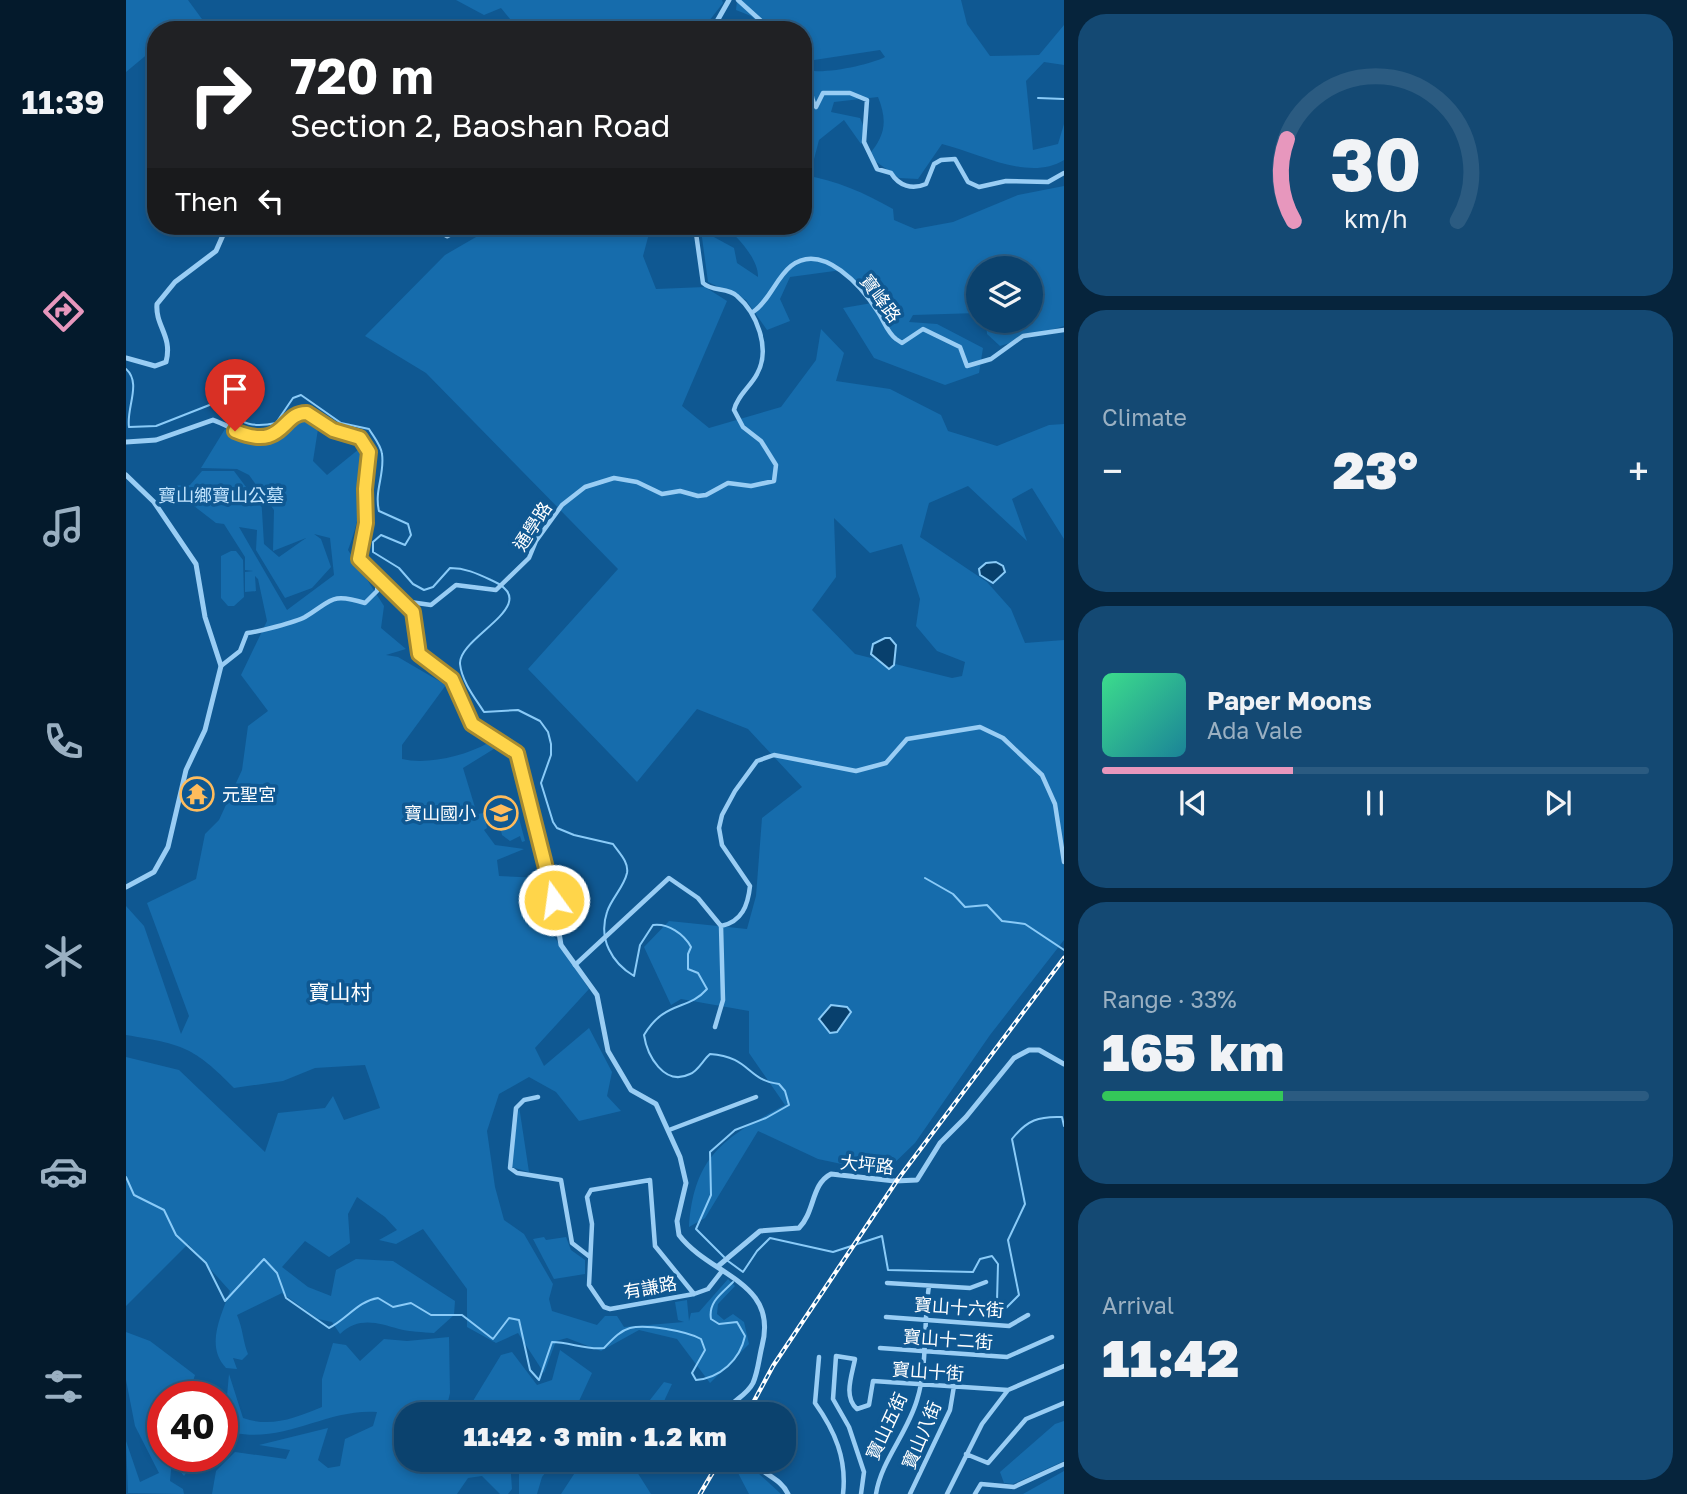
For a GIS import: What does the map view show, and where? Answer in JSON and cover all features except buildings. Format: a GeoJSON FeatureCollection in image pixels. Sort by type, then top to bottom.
{"type":"FeatureCollection","features":[{"type":"Feature","properties":{"kind":"street"},"geometry":{"type":"LineString","coordinates":[[717,21],[729,0]]}},
{"type":"Feature","properties":{"kind":"street"},"geometry":{"type":"LineString","coordinates":[[738,0],[761,21]]}},
{"type":"Feature","properties":{"kind":"street"},"geometry":{"type":"LineString","coordinates":[[812,101],[816,107],[823,93],[850,93],[867,100],[865,145],[877,169],[891,173],[896,181],[906,186],[926,184],[934,164],[947,159],[955,159],[968,182],[979,187],[1006,181],[1048,181],[1064,173]]}},
{"type":"Feature","properties":{"kind":"street"},"geometry":{"type":"LineString","coordinates":[[126,358],[155,366],[166,362],[170,347],[159,319],[157,304],[175,282],[216,251],[223,235]]}},
{"type":"Feature","properties":{"kind":"street"},"geometry":{"type":"LineString","coordinates":[[696,235],[703,283],[707,287],[735,293],[753,312]]}},
{"type":"Feature","properties":{"kind":"street","name":"寶峰路"},"geometry":{"type":"LineString","coordinates":[[753,312],[761,306],[790,266],[812,259],[822,260],[844,273],[864,293],[896,339],[902,343],[923,329],[933,331],[941,339],[960,347],[967,366],[991,359],[1023,336],[1064,330]]}},
{"type":"Feature","properties":{"kind":"street","name":"通學路"},"geometry":{"type":"LineString","coordinates":[[406,603],[431,605],[456,585],[496,590],[529,558],[536,541],[562,505],[585,487],[614,478],[637,482],[662,494],[680,491],[698,496],[706,495],[728,483],[751,486],[774,481],[776,465],[761,441],[743,427],[734,410],[759,372],[763,353],[753,312]]}},
{"type":"Feature","properties":{"kind":"street"},"geometry":{"type":"LineString","coordinates":[[126,442],[156,440],[213,420],[244,435],[264,438],[279,433],[302,413],[312,415],[333,430],[360,438],[369,452],[365,489],[366,523],[359,556],[413,612],[422,659],[452,679],[472,724],[512,748],[520,760],[552,890],[561,945],[596,991],[604,1043],[629,1088],[656,1104],[669,1130],[686,1180],[677,1221],[679,1235],[740,1283],[758,1301],[767,1325],[754,1381],[745,1395],[735,1402]]}},
{"type":"Feature","properties":{"kind":"street"},"geometry":{"type":"LineString","coordinates":[[126,475],[154,502],[196,564],[205,617],[221,666],[205,730],[186,770],[168,847],[154,872],[126,887]]}},
{"type":"Feature","properties":{"kind":"street"},"geometry":{"type":"LineString","coordinates":[[221,666],[240,651],[247,633],[304,618],[328,600],[342,596],[365,603],[377,591],[378,582],[406,603]]}},
{"type":"Feature","properties":{"kind":"street"},"geometry":{"type":"LineString","coordinates":[[721,926],[731,924],[744,912],[750,886],[722,845],[719,828],[722,815],[757,761],[774,755],[856,771],[886,763],[907,739],[980,727],[1003,738],[1042,775],[1055,804],[1064,862]]}},
{"type":"Feature","properties":{"kind":"street"},"geometry":{"type":"LineString","coordinates":[[575,965],[595,950],[669,878],[698,898],[721,926],[723,1000],[715,1027]]}},
{"type":"Feature","properties":{"kind":"street","name":"大坪路"},"geometry":{"type":"LineString","coordinates":[[720,1269],[728,1256],[760,1231],[799,1228],[812,1209],[820,1182],[831,1174],[895,1181],[917,1180],[940,1143],[966,1118],[1004,1068],[1022,1052],[1044,1052],[1064,1064]]}},
{"type":"Feature","properties":{"kind":"street"},"geometry":{"type":"LineString","coordinates":[[538,1097],[524,1100],[516,1108],[510,1168],[517,1173],[561,1180],[572,1243],[590,1257]]}},
{"type":"Feature","properties":{"kind":"street"},"geometry":{"type":"LineString","coordinates":[[669,1130],[756,1097]]}},
{"type":"Feature","properties":{"kind":"street"},"geometry":{"type":"LineString","coordinates":[[590,1257],[592,1224],[588,1192],[650,1180],[655,1246],[694,1294]]}},
{"type":"Feature","properties":{"kind":"street","name":"有謙路"},"geometry":{"type":"LineString","coordinates":[[590,1257],[589,1285],[604,1307],[610,1309],[708,1289],[720,1269]]}},
{"type":"Feature","properties":{"kind":"street"},"geometry":{"type":"LineString","coordinates":[[887,1283],[970,1288],[986,1282]]}},
{"type":"Feature","properties":{"kind":"street","name":"寶山五街"},"geometry":{"type":"LineString","coordinates":[[876,1494],[879,1474],[890,1460],[917,1399],[929,1286]]}},
{"type":"Feature","properties":{"kind":"street","name":"寶山十六街"},"geometry":{"type":"LineString","coordinates":[[886,1317],[1009,1326],[1028,1315]]}},
{"type":"Feature","properties":{"kind":"street","name":"寶山十二街"},"geometry":{"type":"LineString","coordinates":[[880,1348],[1007,1357],[1052,1337]]}},
{"type":"Feature","properties":{"kind":"street","name":"寶山十街"},"geometry":{"type":"LineString","coordinates":[[861,1494],[864,1472],[849,1427],[833,1399],[836,1356],[855,1359],[849,1395],[850,1403],[856,1409],[869,1405],[873,1381],[1008,1390]]}},
{"type":"Feature","properties":{"kind":"street"},"geometry":{"type":"LineString","coordinates":[[819,1357],[815,1403],[833,1427],[846,1471],[843,1494]]}},
{"type":"Feature","properties":{"kind":"street"},"geometry":{"type":"LineString","coordinates":[[947,1494],[982,1424],[1008,1390],[1064,1366]]}},
{"type":"Feature","properties":{"kind":"street","name":"寶山八街"},"geometry":{"type":"LineString","coordinates":[[910,1494],[950,1410],[954,1386]]}},
{"type":"Feature","properties":{"kind":"street"},"geometry":{"type":"LineString","coordinates":[[966,1454],[988,1463],[1026,1419],[1064,1403]]}},
{"type":"Feature","properties":{"kind":"street"},"geometry":{"type":"LineString","coordinates":[[975,1494],[981,1484],[1014,1487],[1064,1464]]}},
{"type":"Feature","properties":{"kind":"street"},"geometry":{"type":"LineString","coordinates":[[764,1472],[779,1480],[788,1494]]}},
{"type":"Feature","properties":{"kind":"green space"},"geometry":{"type":"Polygon","coordinates":[[[126,0],[188,0],[203,21],[147,21],[147,54],[126,72],[126,0]]]}},
{"type":"Feature","properties":{"kind":"green space"},"geometry":{"type":"Polygon","coordinates":[[[456,0],[722,0],[723,3],[709,21],[512,21],[501,8],[484,15],[456,0]]]}},
{"type":"Feature","properties":{"kind":"green space"},"geometry":{"type":"Polygon","coordinates":[[[737,0],[961,0],[967,24],[990,56],[1039,55],[1064,25],[1064,65],[1044,62],[1026,81],[1033,150],[1058,144],[1064,124],[1064,160],[1050,166],[1020,167],[942,144],[918,179],[899,178],[868,156],[878,142],[883,128],[883,114],[878,97],[834,102],[831,112],[860,118],[867,134],[861,144],[844,120],[819,140],[812,164],[812,71],[844,69],[885,57],[880,50],[814,60],[812,21],[757,21],[736,10],[737,0]]]}},
{"type":"Feature","properties":{"kind":"green space"},"geometry":{"type":"Polygon","coordinates":[[[812,176],[872,198],[893,209],[894,220],[915,229],[953,222],[1018,195],[1064,186],[1064,326],[1043,333],[1043,256],[966,256],[966,313],[913,315],[909,322],[937,324],[983,348],[979,373],[945,385],[874,358],[843,308],[872,303],[842,270],[790,277],[780,299],[790,321],[767,330],[746,300],[708,282],[702,235],[710,235],[734,248],[737,263],[758,277],[755,263],[734,235],[812,235],[812,176]]]}},
{"type":"Feature","properties":{"kind":"green space"},"geometry":{"type":"Polygon","coordinates":[[[479,235],[649,235],[643,256],[656,289],[705,287],[727,301],[682,406],[709,428],[781,407],[816,360],[821,329],[844,353],[836,381],[890,389],[941,415],[948,431],[997,446],[1049,425],[1064,424],[1064,539],[1032,488],[1012,499],[1027,541],[968,486],[929,503],[920,537],[987,582],[1011,609],[1025,643],[1064,640],[1064,940],[990,1035],[915,1143],[884,1173],[818,1159],[758,1131],[705,1218],[689,1227],[698,1182],[717,1151],[746,1127],[785,1105],[749,1053],[749,1011],[681,999],[671,1005],[644,947],[669,921],[747,929],[756,896],[762,818],[802,787],[748,729],[697,709],[637,782],[528,669],[618,569],[426,373],[365,336],[445,255],[479,235]],[[834,518],[836,577],[812,610],[855,654],[952,678],[962,676],[965,662],[937,651],[916,626],[920,599],[902,544],[870,553],[834,518]]]}},
{"type":"Feature","properties":{"kind":"green space"},"geometry":{"type":"Polygon","coordinates":[[[987,333],[1042,333],[1000,346],[987,333]]]}},
{"type":"Feature","properties":{"kind":"green space","name":"寶山鄉寶山公墓"},"geometry":{"type":"Polygon","coordinates":[[[301,418],[307,419],[318,429],[313,461],[327,475],[359,449],[361,500],[348,550],[384,606],[381,628],[406,649],[386,655],[398,657],[446,685],[402,745],[402,759],[423,761],[446,758],[488,743],[497,747],[463,768],[477,814],[484,813],[487,828],[484,830],[495,845],[524,849],[497,860],[499,876],[542,878],[555,938],[589,989],[535,1048],[544,1066],[589,1028],[612,1072],[607,1096],[621,1111],[579,1121],[556,1092],[529,1077],[499,1094],[487,1131],[495,1187],[504,1220],[524,1234],[553,1284],[549,1299],[552,1311],[597,1325],[605,1316],[617,1316],[624,1327],[684,1322],[678,1320],[675,1302],[687,1300],[689,1321],[691,1313],[699,1312],[728,1279],[735,1286],[718,1304],[717,1314],[724,1320],[733,1314],[744,1322],[749,1344],[710,1383],[677,1339],[639,1330],[601,1351],[567,1338],[556,1341],[544,1373],[518,1333],[496,1343],[467,1327],[467,1289],[423,1229],[396,1244],[379,1240],[397,1230],[385,1217],[357,1197],[348,1214],[350,1243],[329,1257],[305,1241],[282,1267],[308,1287],[331,1296],[336,1270],[356,1259],[393,1261],[455,1301],[454,1315],[434,1333],[408,1331],[369,1322],[354,1325],[340,1334],[332,1322],[318,1319],[282,1293],[237,1315],[248,1354],[242,1360],[233,1358],[237,1369],[226,1368],[216,1350],[216,1341],[219,1321],[230,1291],[188,1244],[126,1306],[126,1057],[179,1070],[265,1152],[278,1113],[325,1108],[333,1096],[344,1120],[380,1108],[365,1065],[315,1068],[283,1081],[234,1088],[208,1064],[186,1050],[161,1041],[126,1035],[126,906],[144,926],[181,1034],[189,1016],[147,903],[196,879],[205,834],[219,820],[242,770],[248,726],[268,711],[241,675],[267,621],[258,579],[255,576],[256,591],[245,592],[245,572],[253,571],[245,570],[245,557],[224,524],[216,523],[194,506],[159,493],[156,486],[190,485],[202,471],[234,471],[246,487],[261,495],[264,544],[279,557],[306,538],[273,551],[274,510],[249,475],[237,469],[201,468],[225,429],[247,438],[265,439],[281,433],[301,418]],[[239,527],[287,610],[334,575],[330,538],[314,534],[321,539],[331,567],[312,588],[285,598],[256,550],[257,530],[239,527]]]}},
{"type":"Feature","properties":{"kind":"green space"},"geometry":{"type":"Polygon","coordinates":[[[236,551],[243,560],[244,597],[234,606],[228,606],[221,598],[221,556],[236,551]]]}},
{"type":"Feature","properties":{"kind":"green space"},"geometry":{"type":"Polygon","coordinates":[[[510,801],[509,808],[515,803],[525,841],[522,842],[520,836],[510,841],[502,835],[498,818],[504,808],[500,808],[499,802],[510,801]]]}},
{"type":"Feature","properties":{"kind":"green space"},"geometry":{"type":"Polygon","coordinates":[[[519,1106],[529,1172],[511,1167],[519,1106]]]}},
{"type":"Feature","properties":{"kind":"green space"},"geometry":{"type":"Polygon","coordinates":[[[544,1237],[546,1240],[566,1237],[571,1250],[585,1260],[585,1274],[554,1279],[533,1239],[544,1237]]]}},
{"type":"Feature","properties":{"kind":"green space"},"geometry":{"type":"Polygon","coordinates":[[[126,1332],[150,1341],[195,1375],[193,1381],[147,1381],[147,1450],[135,1426],[126,1380],[126,1332]]]}},
{"type":"Feature","properties":{"kind":"green space"},"geometry":{"type":"Polygon","coordinates":[[[449,1337],[450,1393],[448,1402],[394,1402],[394,1472],[511,1472],[512,1489],[508,1494],[500,1494],[482,1476],[468,1478],[457,1494],[212,1494],[216,1472],[238,1472],[238,1452],[286,1459],[290,1450],[259,1445],[328,1428],[318,1460],[328,1468],[340,1466],[345,1439],[373,1426],[377,1412],[341,1415],[289,1430],[254,1435],[238,1433],[238,1402],[243,1418],[254,1421],[273,1422],[302,1415],[322,1407],[322,1379],[333,1343],[346,1345],[360,1361],[384,1339],[407,1341],[449,1337]]]}},
{"type":"Feature","properties":{"kind":"green space"},"geometry":{"type":"Polygon","coordinates":[[[560,1350],[592,1373],[579,1402],[472,1402],[501,1355],[512,1352],[537,1385],[552,1380],[560,1350]]]}},
{"type":"Feature","properties":{"kind":"green space"},"geometry":{"type":"Polygon","coordinates":[[[664,1382],[672,1384],[664,1402],[648,1402],[664,1382]]]}},
{"type":"Feature","properties":{"kind":"green space"},"geometry":{"type":"Polygon","coordinates":[[[1064,1421],[1064,1461],[1013,1484],[1004,1483],[1000,1472],[1055,1424],[1064,1421]]]}},
{"type":"Feature","properties":{"kind":"green space"},"geometry":{"type":"Polygon","coordinates":[[[126,1441],[140,1482],[159,1473],[171,1472],[170,1481],[183,1489],[184,1494],[128,1493],[126,1441]]]}},
{"type":"Feature","properties":{"kind":"green space"},"geometry":{"type":"Polygon","coordinates":[[[1064,1471],[1064,1494],[1023,1494],[1064,1471]]]}},
{"type":"Feature","properties":{"kind":"green space"},"geometry":{"type":"Polygon","coordinates":[[[519,1472],[546,1472],[537,1494],[519,1494],[519,1472]]]}},
{"type":"Feature","properties":{"kind":"green space"},"geometry":{"type":"Polygon","coordinates":[[[575,1472],[637,1472],[651,1494],[561,1494],[575,1472]]]}},
{"type":"Feature","properties":{"kind":"green space"},"geometry":{"type":"Polygon","coordinates":[[[757,1472],[781,1494],[749,1494],[738,1473],[757,1472]]]}},
{"type":"Feature","properties":{"kind":"shaded area"},"geometry":{"type":"Polygon","coordinates":[[[996,562],[1003,566],[1005,572],[993,583],[980,575],[979,569],[986,563],[996,562]]]}},
{"type":"Feature","properties":{"kind":"shaded area"},"geometry":{"type":"Polygon","coordinates":[[[890,638],[896,645],[894,665],[889,669],[871,654],[873,644],[890,638]]]}},
{"type":"Feature","properties":{"kind":"shaded area"},"geometry":{"type":"Polygon","coordinates":[[[831,1005],[847,1007],[851,1012],[837,1032],[830,1033],[819,1019],[831,1005]]]}},
{"type":"Feature","properties":{"kind":"waterway"},"geometry":{"type":"LineString","coordinates":[[1038,98],[1064,99]]}},
{"type":"Feature","properties":{"kind":"waterway"},"geometry":{"type":"LineString","coordinates":[[126,369],[133,381],[129,427],[156,426],[212,404],[241,421],[255,425],[276,423],[293,398],[301,395],[341,423],[369,429],[382,454],[379,511],[408,524],[411,535],[405,545],[381,535],[373,542],[373,552],[399,568],[413,584],[424,590],[433,587],[450,568],[475,573],[506,589],[510,599],[505,610],[463,653],[460,664],[466,683],[484,712],[518,710],[540,721],[548,732],[551,744],[551,755],[541,783],[553,822],[557,828],[574,835],[613,844],[625,861],[627,873],[609,907],[605,922],[606,941],[613,957],[634,976],[640,945],[653,925],[664,926],[675,930],[688,942],[691,947],[688,969],[698,973],[707,989],[692,1001],[660,1016],[652,1024],[644,1035],[653,1060],[665,1073],[681,1077],[693,1073],[710,1054],[723,1056],[733,1059],[760,1078],[779,1084],[785,1091],[789,1105],[766,1118],[735,1130],[710,1152],[711,1195],[696,1229],[724,1257]]}},
{"type":"Feature","properties":{"kind":"waterway"},"geometry":{"type":"LineString","coordinates":[[925,878],[953,894],[965,907],[987,905],[1002,921],[1025,924],[1064,950]]}},
{"type":"Feature","properties":{"kind":"waterway"},"geometry":{"type":"LineString","coordinates":[[728,1261],[743,1272],[770,1238],[833,1252],[882,1236],[888,1270],[973,1272],[980,1259],[992,1256],[998,1264],[997,1301],[1006,1308],[1019,1295],[1008,1240],[1025,1204],[1012,1139],[1028,1123],[1047,1117],[1062,1117],[1064,1126]]}},
{"type":"Feature","properties":{"kind":"waterway"},"geometry":{"type":"LineString","coordinates":[[126,1177],[134,1195],[164,1210],[176,1235],[206,1263],[225,1301],[264,1259],[277,1273],[286,1298],[329,1328],[358,1306],[378,1298],[393,1307],[411,1303],[431,1315],[462,1315],[493,1339],[509,1318],[519,1320],[530,1370],[539,1380],[552,1342],[604,1348],[622,1331],[637,1327],[666,1329],[701,1339],[705,1350],[692,1373],[696,1380],[721,1372],[739,1353],[745,1336],[737,1322],[719,1324],[711,1319],[714,1303],[733,1282]]}},
{"type":"Feature","properties":{"kind":"railway"},"geometry":{"type":"LineString","coordinates":[[754,1402],[773,1366],[898,1179],[1064,958]]}},
{"type":"Feature","properties":{"kind":"railway"},"geometry":{"type":"LineString","coordinates":[[700,1494],[713,1472]]}},
{"type":"Feature","properties":{"kind":"place","name":"元聖宮"},"geometry":{"type":"Point","coordinates":[197,794]}},
{"type":"Feature","properties":{"kind":"place","name":"寶山國小"},"geometry":{"type":"Point","coordinates":[501,813]}},
{"type":"Feature","properties":{"kind":"district","name":"寶山村"},"geometry":{"type":"Point","coordinates":[340,992]}},
{"type":"Feature","properties":{"kind":"route"},"geometry":{"type":"LineString","coordinates":[[235,431],[258,438],[272,436],[286,428],[297,415],[307,413],[333,430],[360,438],[366,445],[370,462],[365,489],[367,514],[358,551],[359,559],[392,588],[413,612],[419,654],[427,663],[452,679],[472,724],[486,736],[517,753],[524,772],[536,835],[554,900]]}}]}
